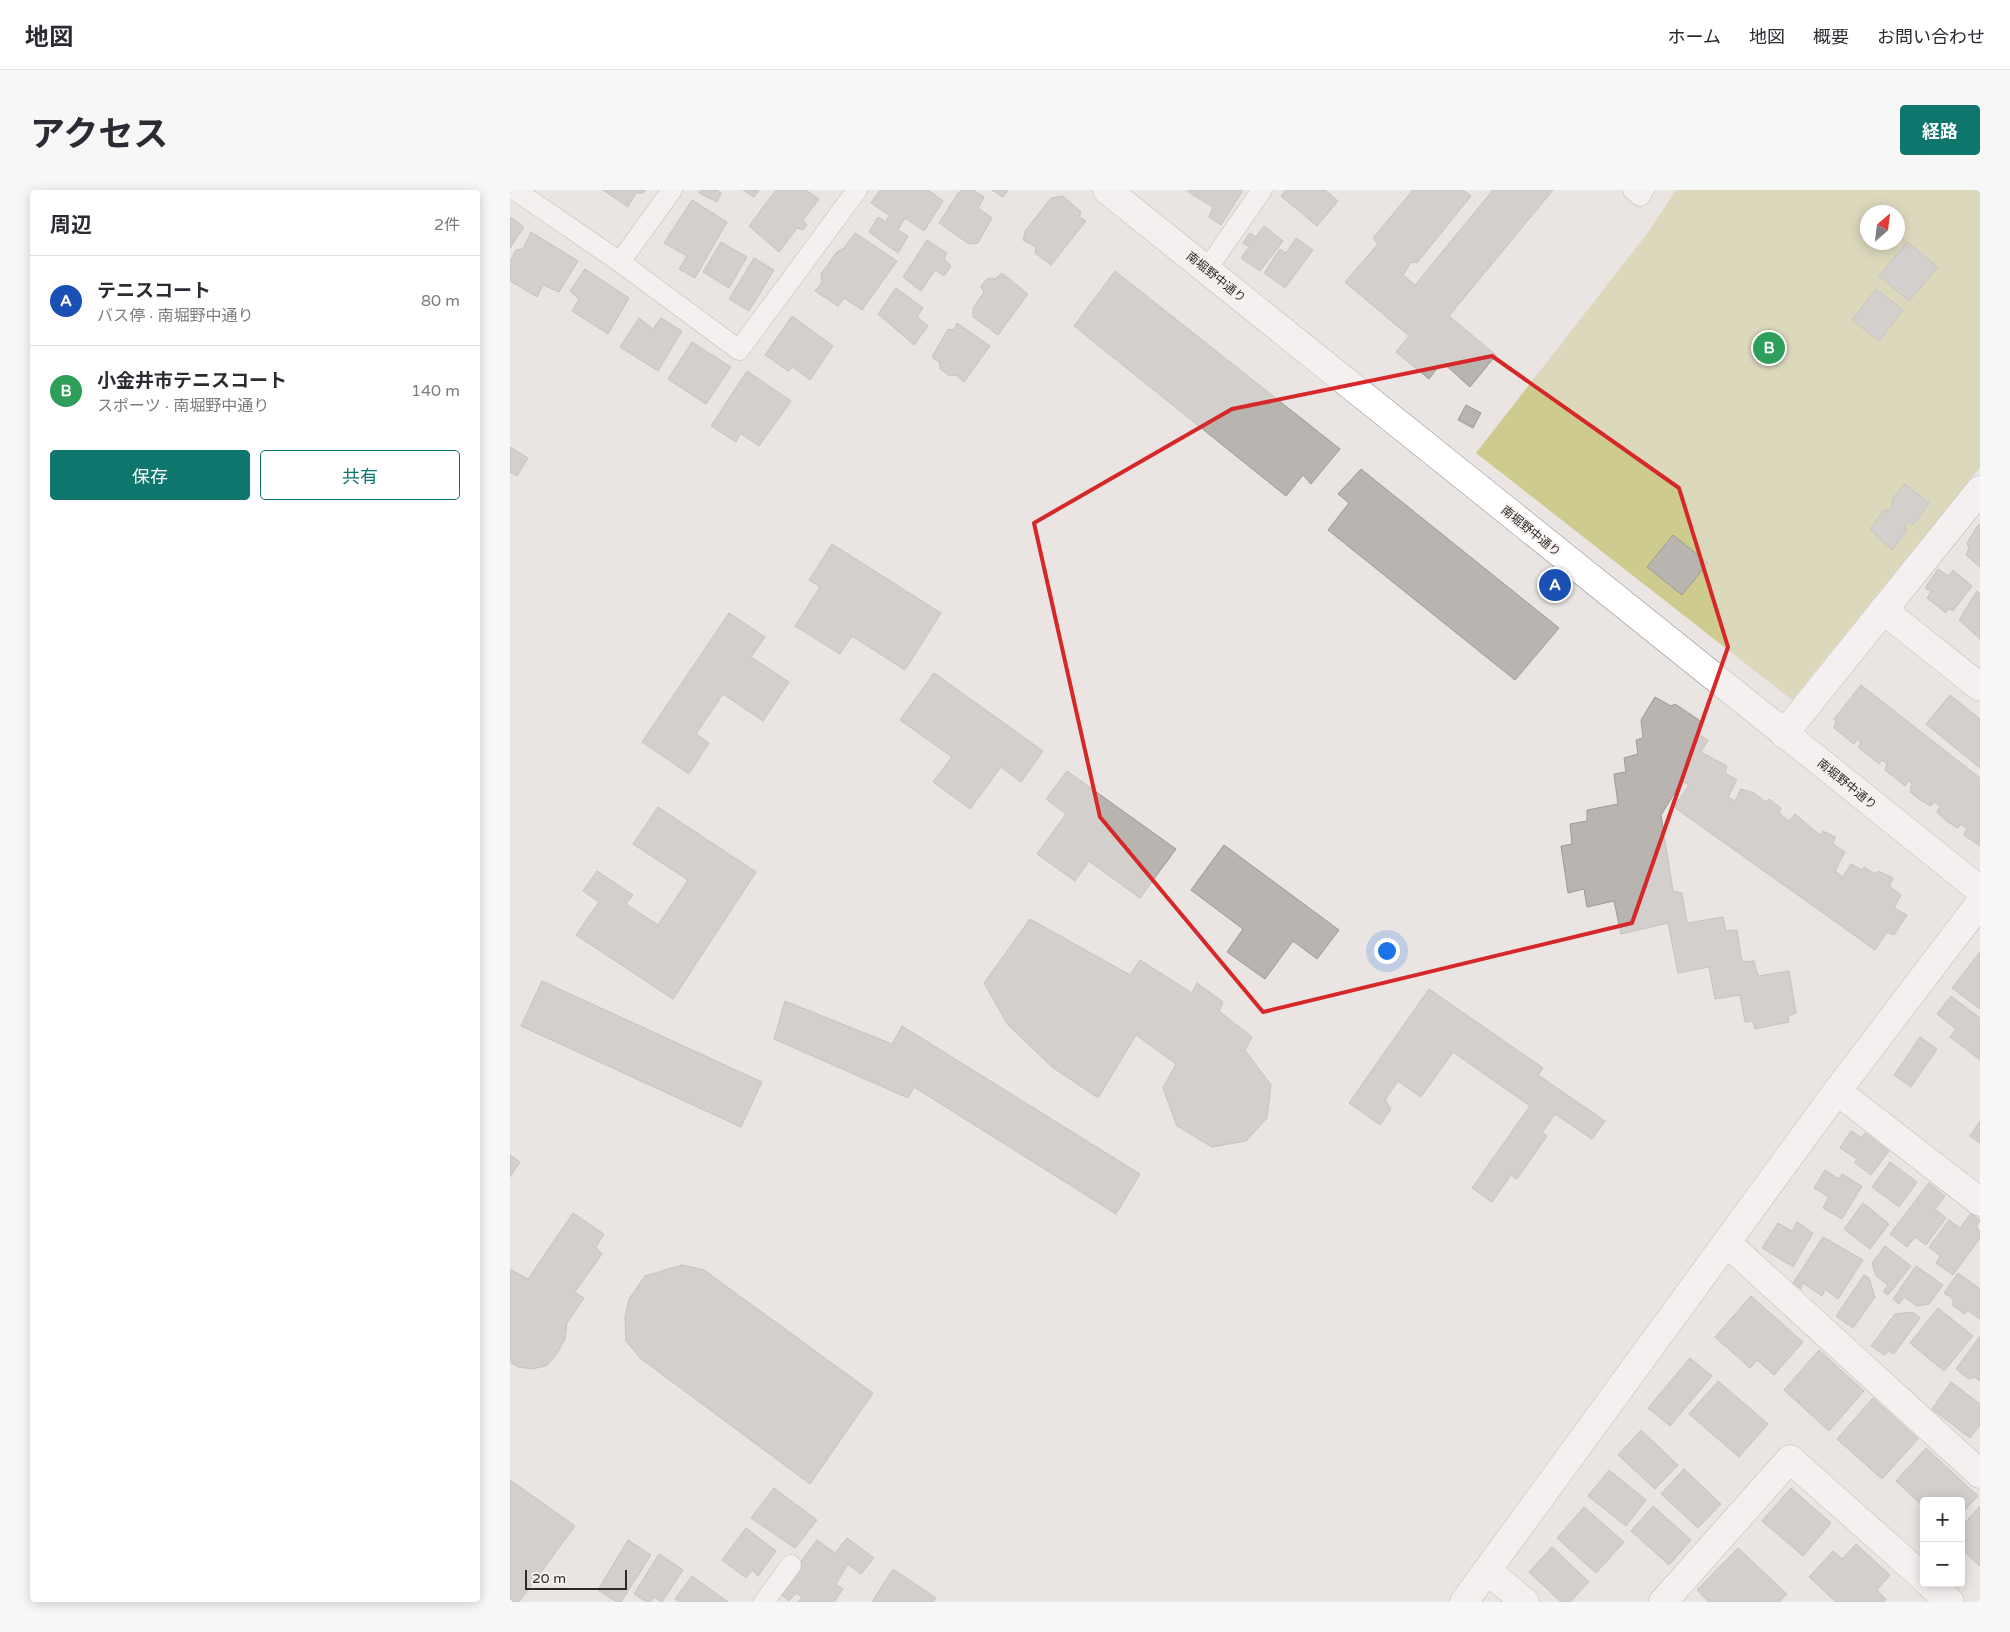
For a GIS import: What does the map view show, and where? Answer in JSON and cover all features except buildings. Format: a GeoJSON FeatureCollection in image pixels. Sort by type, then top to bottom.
{"type":"FeatureCollection","features":[{"type":"Feature","properties":{"kind":"street","name":"南堀野中通り"},"geometry":{"type":"LineString","coordinates":[[1107,190],[1980,890]]}},
{"type":"Feature","properties":{"kind":"street"},"geometry":{"type":"LineString","coordinates":[[1784,734],[1979,493]]}},
{"type":"Feature","properties":{"kind":"street"},"geometry":{"type":"LineString","coordinates":[[1883,610],[1980,687]]}},
{"type":"Feature","properties":{"kind":"street"},"geometry":{"type":"LineString","coordinates":[[1464,1602],[1837,1091],[1980,903]]}},
{"type":"Feature","properties":{"kind":"street"},"geometry":{"type":"LineString","coordinates":[[1837,1091],[1980,1202]]}},
{"type":"Feature","properties":{"kind":"street"},"geometry":{"type":"LineString","coordinates":[[1727,1243],[1980,1474]]}},
{"type":"Feature","properties":{"kind":"street"},"geometry":{"type":"LineString","coordinates":[[1663,1602],[1790,1459],[1920,1574]]}},
{"type":"Feature","properties":{"kind":"street"},"geometry":{"type":"LineString","coordinates":[[1488,1571],[1525,1602]]}},
{"type":"Feature","properties":{"kind":"street"},"geometry":{"type":"LineString","coordinates":[[1933,1587],[1950,1602]]}},
{"type":"Feature","properties":{"kind":"lane"},"geometry":{"type":"LineString","coordinates":[[515,190],[620,262],[739,350],[857,190]]}},
{"type":"Feature","properties":{"kind":"lane"},"geometry":{"type":"LineString","coordinates":[[620,262],[672,190]]}},
{"type":"Feature","properties":{"kind":"lane"},"geometry":{"type":"LineString","coordinates":[[1207,269],[1262,190]]}},
{"type":"Feature","properties":{"kind":"lane"},"geometry":{"type":"LineString","coordinates":[[1633,190],[1640,196],[1644,190]]}},
{"type":"Feature","properties":{"kind":"lane"},"geometry":{"type":"LineString","coordinates":[[764,1602],[791,1565]]}},
{"type":"Feature","properties":{"kind":"highlighted area"},"geometry":{"type":"Polygon","coordinates":[[[1492,356],[1679,488],[1728,647],[1632,923],[1263,1012],[1100,817],[1034,523],[1232,409],[1492,356]]]}},
{"type":"Feature","properties":{"kind":"shaded area"},"geometry":{"type":"Polygon","coordinates":[[[1676,190],[1980,190],[1980,467],[1792,700],[1476,453],[1649,231],[1676,190]]]}},
{"type":"Feature","properties":{"kind":"place","name":"小金井市テニスコート"},"geometry":{"type":"Point","coordinates":[1769,348]}},
{"type":"Feature","properties":{"kind":"place","name":"テニスコート"},"geometry":{"type":"Point","coordinates":[1555,585]}}]}
